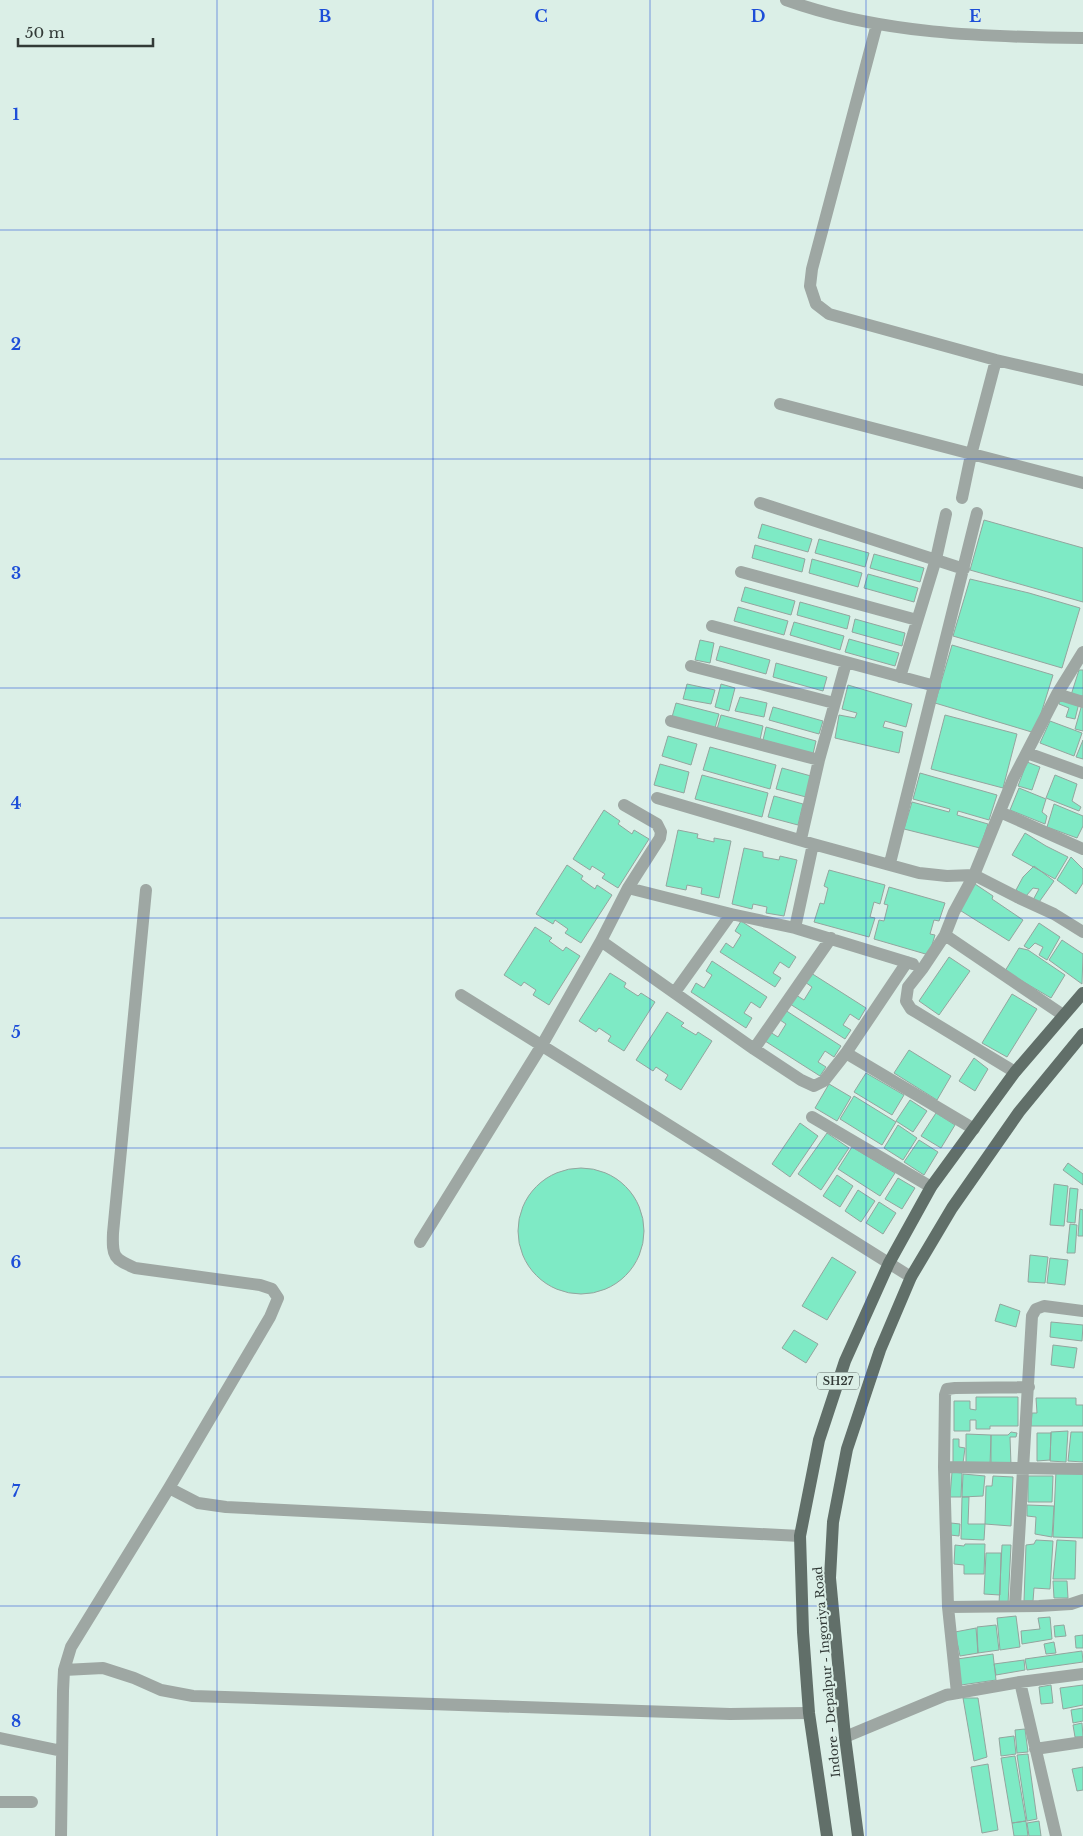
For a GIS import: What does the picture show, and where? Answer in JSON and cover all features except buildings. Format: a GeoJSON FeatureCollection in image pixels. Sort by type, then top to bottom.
{"type":"FeatureCollection","features":[{"type":"Feature","properties":{"kind":"main road","name":"Indore - Depalpur - Ingoriya Road"},"geometry":{"type":"LineString","coordinates":[[827,1836],[809,1713],[803,1632],[800,1536],[819,1440],[845,1362],[889,1263],[931,1187],[1015,1072],[1083,993]]}},
{"type":"Feature","properties":{"kind":"main road","name":"Indore - Depalpur - Ingoriya Road"},"geometry":{"type":"LineString","coordinates":[[858,1836],[845,1737],[830,1578],[833,1522],[847,1450],[880,1350],[911,1277],[952,1208],[1013,1120],[1083,1034]]}},
{"type":"Feature","properties":{"kind":"street"},"geometry":{"type":"LineString","coordinates":[[786,0],[834,15],[901,28],[1022,37],[1083,38]]}},
{"type":"Feature","properties":{"kind":"street"},"geometry":{"type":"LineString","coordinates":[[876,24],[812,268],[810,286],[816,304],[829,314],[996,360],[1083,380]]}},
{"type":"Feature","properties":{"kind":"street"},"geometry":{"type":"LineString","coordinates":[[962,498],[996,360]]}},
{"type":"Feature","properties":{"kind":"street"},"geometry":{"type":"LineString","coordinates":[[780,404],[1083,483]]}},
{"type":"Feature","properties":{"kind":"street"},"geometry":{"type":"LineString","coordinates":[[760,503],[964,569]]}},
{"type":"Feature","properties":{"kind":"street"},"geometry":{"type":"LineString","coordinates":[[890,864],[977,513]]}},
{"type":"Feature","properties":{"kind":"street"},"geometry":{"type":"LineString","coordinates":[[900,677],[936,559],[946,514]]}},
{"type":"Feature","properties":{"kind":"street"},"geometry":{"type":"LineString","coordinates":[[741,572],[917,620]]}},
{"type":"Feature","properties":{"kind":"street"},"geometry":{"type":"LineString","coordinates":[[712,626],[935,686]]}},
{"type":"Feature","properties":{"kind":"street"},"geometry":{"type":"LineString","coordinates":[[1015,1072],[911,1009],[906,1001],[908,987],[945,935],[954,912],[974,875],[1013,779],[1057,694],[1083,652]]}},
{"type":"Feature","properties":{"kind":"street"},"geometry":{"type":"LineString","coordinates":[[795,928],[819,760],[846,663]]}},
{"type":"Feature","properties":{"kind":"street"},"geometry":{"type":"LineString","coordinates":[[691,666],[834,703]]}},
{"type":"Feature","properties":{"kind":"street"},"geometry":{"type":"LineString","coordinates":[[1057,694],[1083,702]]}},
{"type":"Feature","properties":{"kind":"street"},"geometry":{"type":"LineString","coordinates":[[671,721],[819,760]]}},
{"type":"Feature","properties":{"kind":"street"},"geometry":{"type":"LineString","coordinates":[[1027,753],[1083,773]]}},
{"type":"Feature","properties":{"kind":"street"},"geometry":{"type":"LineString","coordinates":[[657,798],[920,873],[946,876],[974,875],[1017,898],[1054,914],[1083,932]]}},
{"type":"Feature","properties":{"kind":"street"},"geometry":{"type":"LineString","coordinates":[[420,1242],[542,1045],[601,941],[628,888],[660,838],[661,832],[657,824],[624,805]]}},
{"type":"Feature","properties":{"kind":"street"},"geometry":{"type":"LineString","coordinates":[[1000,812],[1083,849]]}},
{"type":"Feature","properties":{"kind":"street"},"geometry":{"type":"LineString","coordinates":[[628,888],[795,928],[923,968]]}},
{"type":"Feature","properties":{"kind":"street"},"geometry":{"type":"LineString","coordinates":[[60,1836],[64,1670],[71,1647],[170,1488],[270,1317],[278,1298],[272,1289],[260,1285],[135,1268],[117,1260],[112,1250],[146,890]]}},
{"type":"Feature","properties":{"kind":"street"},"geometry":{"type":"LineString","coordinates":[[676,992],[731,914]]}},
{"type":"Feature","properties":{"kind":"street"},"geometry":{"type":"LineString","coordinates":[[945,935],[1063,1015]]}},
{"type":"Feature","properties":{"kind":"street"},"geometry":{"type":"LineString","coordinates":[[754,1049],[831,938]]}},
{"type":"Feature","properties":{"kind":"street"},"geometry":{"type":"LineString","coordinates":[[601,941],[676,992],[754,1049],[801,1080],[814,1086],[824,1081],[846,1053],[907,962]]}},
{"type":"Feature","properties":{"kind":"street"},"geometry":{"type":"LineString","coordinates":[[461,995],[911,1277]]}},
{"type":"Feature","properties":{"kind":"street"},"geometry":{"type":"LineString","coordinates":[[846,1053],[974,1129]]}},
{"type":"Feature","properties":{"kind":"street"},"geometry":{"type":"LineString","coordinates":[[812,1117],[931,1187]]}},
{"type":"Feature","properties":{"kind":"street"},"geometry":{"type":"LineString","coordinates":[[1015,1606],[1032,1316],[1036,1309],[1044,1306],[1083,1311]]}},
{"type":"Feature","properties":{"kind":"street"},"geometry":{"type":"LineString","coordinates":[[956,1693],[948,1607],[944,1467],[945,1396],[947,1390],[955,1388],[1029,1387]]}},
{"type":"Feature","properties":{"kind":"street"},"geometry":{"type":"LineString","coordinates":[[944,1467],[1083,1470]]}},
{"type":"Feature","properties":{"kind":"street"},"geometry":{"type":"LineString","coordinates":[[170,1488],[198,1503],[226,1507],[800,1536]]}},
{"type":"Feature","properties":{"kind":"street"},"geometry":{"type":"LineString","coordinates":[[948,1607],[1071,1604],[1083,1600]]}},
{"type":"Feature","properties":{"kind":"street"},"geometry":{"type":"LineString","coordinates":[[64,1670],[103,1668],[134,1678],[161,1690],[193,1696],[730,1714],[809,1713]]}},
{"type":"Feature","properties":{"kind":"street"},"geometry":{"type":"LineString","coordinates":[[845,1737],[946,1695],[1020,1682],[1083,1674]]}},
{"type":"Feature","properties":{"kind":"street"},"geometry":{"type":"LineString","coordinates":[[1020,1682],[1056,1836]]}},
{"type":"Feature","properties":{"kind":"street"},"geometry":{"type":"LineString","coordinates":[[0,1738],[62,1750]]}},
{"type":"Feature","properties":{"kind":"street"},"geometry":{"type":"LineString","coordinates":[[1035,1749],[1083,1742]]}},
{"type":"Feature","properties":{"kind":"street"},"geometry":{"type":"LineString","coordinates":[[0,1802],[32,1802]]}}]}
